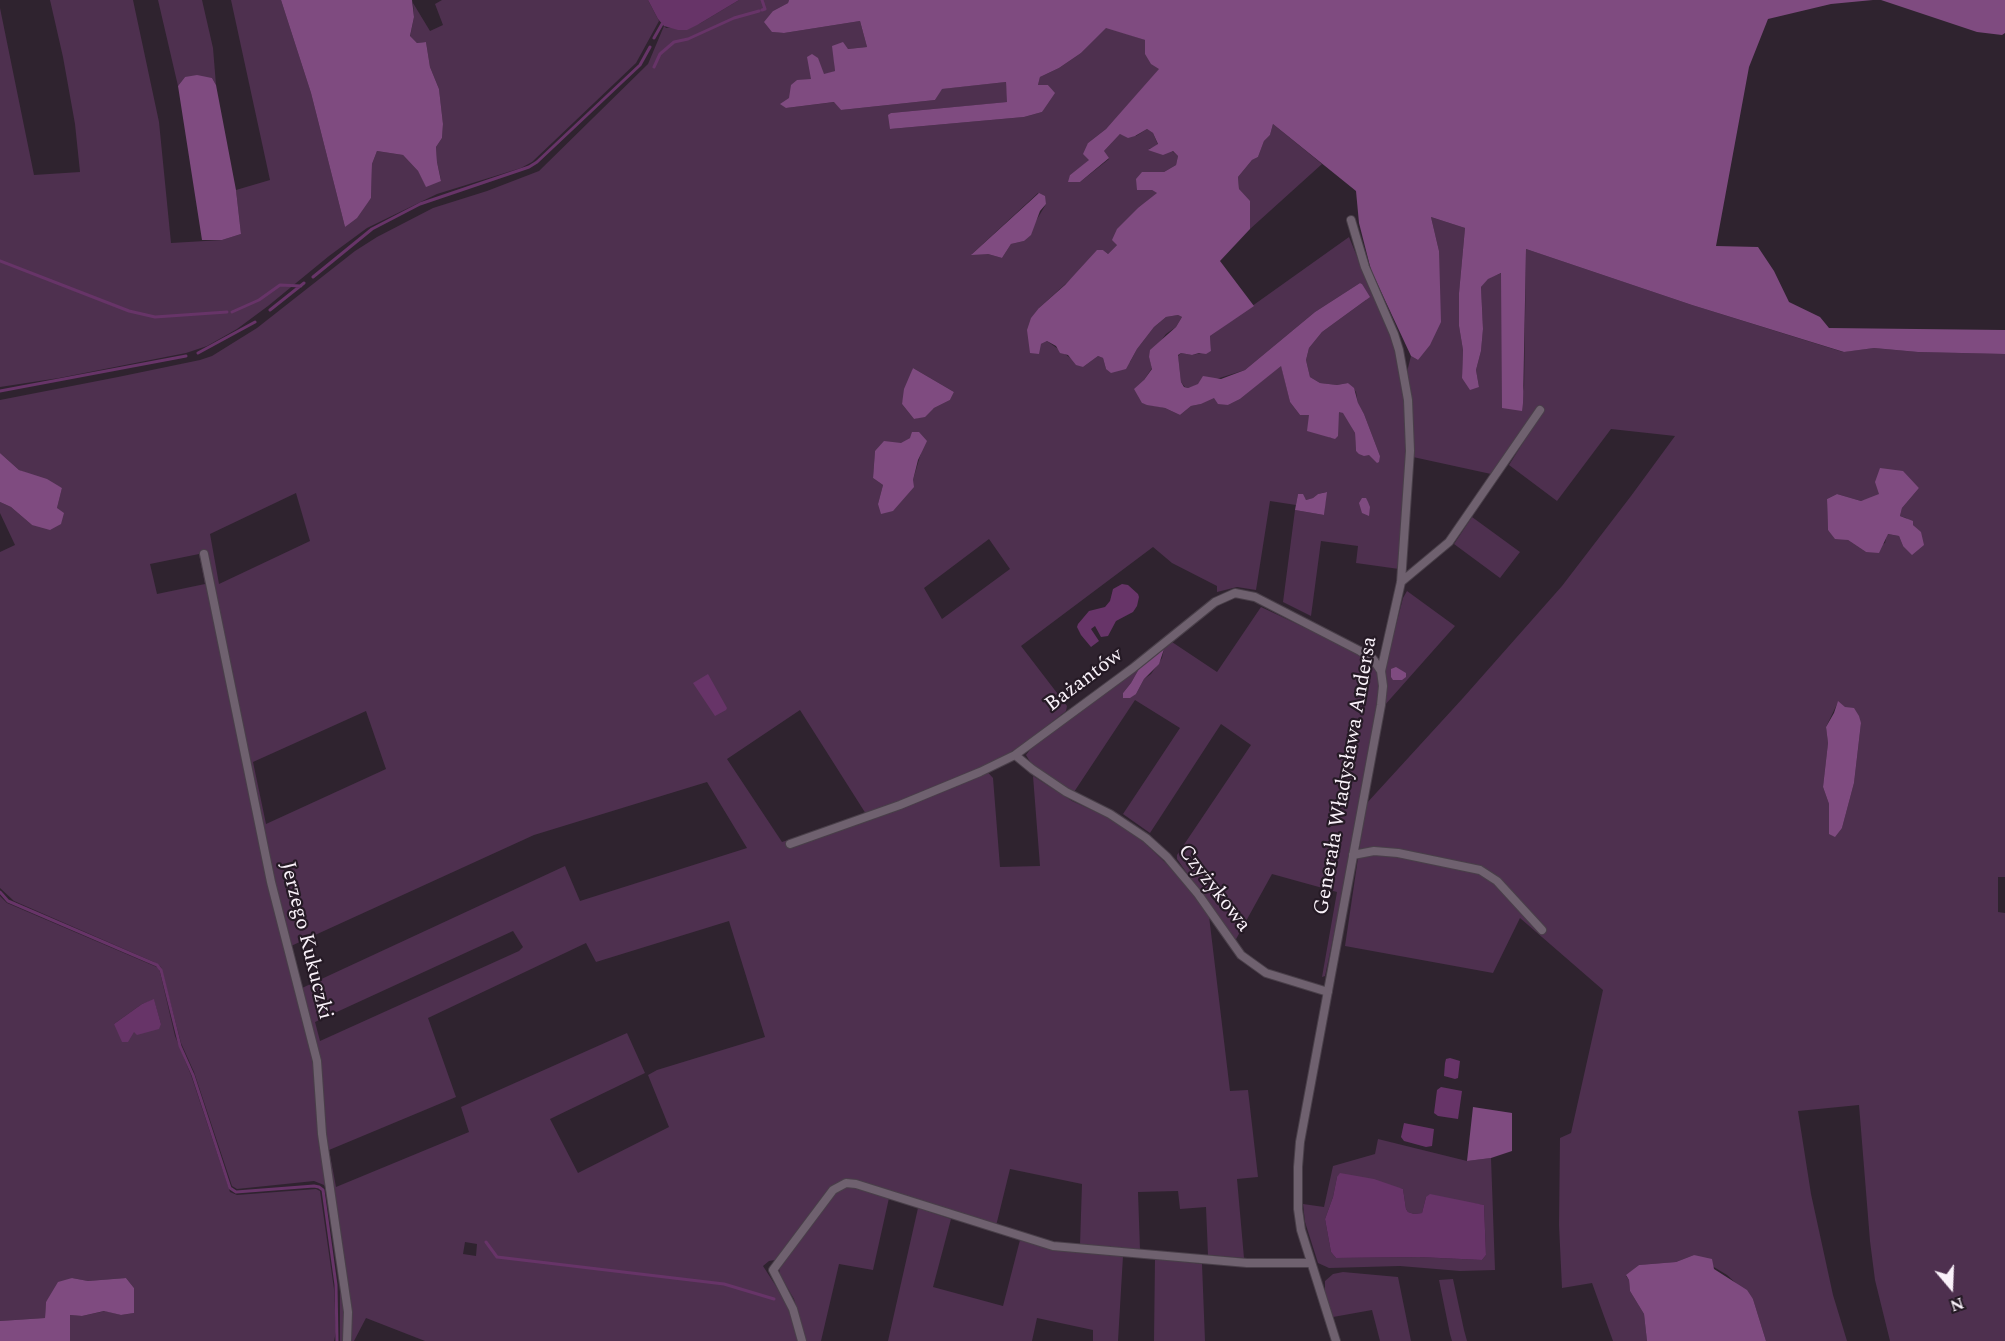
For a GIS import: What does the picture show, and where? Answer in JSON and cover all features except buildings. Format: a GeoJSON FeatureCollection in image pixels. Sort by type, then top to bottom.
{"type":"FeatureCollection","features":[{"type":"Feature","properties":{"kind":"street","name":"Generała Władysława Andersa"},"geometry":{"type":"LineString","coordinates":[[1336,1341],[1310,1263],[1299,1221],[1300,1142],[1381,705],[1383,686],[1381,671],[1401,582],[1410,451],[1408,400],[1394,334],[1365,267],[1351,219]]}},
{"type":"Feature","properties":{"kind":"street"},"geometry":{"type":"LineString","coordinates":[[1401,582],[1449,542],[1540,410]]}},
{"type":"Feature","properties":{"kind":"street","name":"Jerzego Kukuczki"},"geometry":{"type":"LineString","coordinates":[[204,554],[271,882],[317,1061],[322,1134],[348,1312],[347,1341]]}},
{"type":"Feature","properties":{"kind":"street","name":"Bażantów"},"geometry":{"type":"LineString","coordinates":[[790,844],[900,805],[1015,755],[1133,668],[1215,602],[1235,593],[1255,597],[1360,651],[1373,659],[1381,671]]}},
{"type":"Feature","properties":{"kind":"street","name":"Czyżykowa"},"geometry":{"type":"LineString","coordinates":[[1015,755],[1066,792],[1110,814],[1160,850],[1198,894],[1241,955],[1266,973],[1328,992]]}},
{"type":"Feature","properties":{"kind":"street"},"geometry":{"type":"LineString","coordinates":[[1353,855],[1374,851],[1398,853],[1480,870],[1497,881],[1542,930]]}},
{"type":"Feature","properties":{"kind":"street"},"geometry":{"type":"LineString","coordinates":[[802,1341],[794,1309],[773,1270],[833,1190],[846,1183],[856,1184],[1053,1246],[1247,1263],[1310,1263]]}},
{"type":"Feature","properties":{"kind":"shaded area"},"geometry":{"type":"Polygon","coordinates":[[[50,0],[133,0],[159,122],[171,243],[222,240],[241,234],[236,190],[270,180],[231,0],[281,0],[311,93],[345,227],[371,198],[372,164],[377,151],[403,155],[418,171],[426,186],[441,180],[436,147],[442,138],[443,124],[439,89],[430,67],[426,42],[417,43],[410,37],[414,17],[413,3],[430,31],[443,25],[435,4],[442,0],[648,0],[659,21],[636,63],[532,162],[521,168],[437,194],[367,228],[237,329],[207,346],[186,353],[0,387],[0,8],[34,175],[80,172],[75,124],[50,0]]]}},
{"type":"Feature","properties":{"kind":"shaded area"},"geometry":{"type":"Polygon","coordinates":[[[158,0],[202,0],[213,48],[216,85],[212,78],[185,77],[178,86],[158,0]]]}},
{"type":"Feature","properties":{"kind":"shaded area"},"geometry":{"type":"Polygon","coordinates":[[[281,0],[412,0],[414,17],[410,36],[417,43],[426,42],[430,67],[439,89],[443,124],[442,138],[436,147],[441,181],[426,187],[418,171],[403,155],[377,151],[372,164],[371,198],[357,218],[345,227],[311,93],[281,0]]]}},
{"type":"Feature","properties":{"kind":"shaded area"},"geometry":{"type":"Polygon","coordinates":[[[648,0],[739,0],[687,30],[678,30],[664,26],[648,0]]]}},
{"type":"Feature","properties":{"kind":"shaded area"},"geometry":{"type":"Polygon","coordinates":[[[739,0],[789,0],[788,3],[773,11],[772,32],[784,33],[860,21],[867,47],[848,49],[833,46],[835,71],[811,80],[797,80],[786,108],[835,102],[841,110],[935,100],[941,89],[1006,82],[1008,102],[891,113],[890,129],[1024,117],[1042,112],[1051,89],[1048,85],[1038,85],[1040,77],[1059,68],[1081,53],[1106,27],[1145,40],[1160,69],[1106,129],[1088,143],[1090,160],[1070,175],[1080,182],[1109,159],[1103,152],[1120,134],[1136,136],[1147,129],[1153,133],[1158,145],[1149,149],[1172,151],[1178,156],[1176,165],[1164,172],[1152,190],[1158,193],[1139,207],[1117,245],[1108,254],[1103,250],[1039,308],[1041,344],[1047,341],[1083,367],[1098,356],[1103,358],[1106,369],[1130,362],[1154,327],[1166,317],[1178,315],[1182,317],[1149,357],[1152,368],[1144,380],[1142,403],[1165,408],[1180,415],[1191,406],[1214,397],[1228,405],[1240,399],[1281,365],[1290,402],[1300,415],[1309,415],[1322,434],[1331,438],[1339,411],[1344,413],[1355,433],[1356,451],[1380,456],[1358,404],[1356,392],[1348,383],[1337,385],[1320,383],[1310,377],[1306,360],[1309,348],[1322,332],[1366,300],[1360,283],[1315,312],[1245,370],[1188,388],[1181,382],[1178,356],[1181,353],[1192,355],[1211,351],[1210,336],[1349,237],[1389,329],[1403,380],[1408,431],[1399,569],[1356,563],[1358,546],[1321,541],[1311,616],[1283,602],[1295,510],[1324,515],[1326,492],[1306,500],[1298,494],[1296,505],[1270,501],[1256,590],[1237,587],[1217,592],[1217,586],[1172,563],[1153,547],[1021,646],[1067,706],[1066,711],[1029,740],[983,767],[993,778],[1000,867],[1040,866],[1033,776],[1072,801],[1105,816],[1142,840],[1178,875],[1209,916],[1230,1091],[1248,1090],[1258,1177],[1237,1179],[1244,1258],[1208,1255],[1206,1207],[1180,1209],[1178,1191],[1138,1192],[1140,1250],[1080,1245],[1082,1184],[1010,1169],[996,1226],[846,1180],[833,1186],[785,1251],[775,1260],[763,1266],[790,1308],[799,1341],[425,1341],[366,1318],[354,1341],[340,1341],[340,1287],[327,1190],[324,1185],[314,1181],[237,1189],[232,1186],[194,1072],[181,1043],[161,967],[14,901],[0,888],[0,552],[15,545],[0,513],[0,502],[11,507],[32,525],[57,508],[62,488],[19,470],[0,453],[0,400],[212,356],[257,328],[355,251],[377,237],[433,208],[539,171],[648,64],[664,26],[666,28],[699,24],[739,0]],[[1038,193],[972,254],[988,254],[1002,258],[1011,244],[1024,241],[1046,204],[1038,193]],[[913,368],[902,404],[914,419],[925,416],[934,408],[950,400],[954,392],[913,368]],[[910,438],[901,444],[875,451],[873,478],[883,485],[878,504],[913,480],[923,446],[910,438]],[[296,493],[210,534],[219,584],[310,541],[296,493]],[[989,539],[924,588],[942,619],[1010,569],[989,539]],[[199,554],[150,564],[157,594],[205,584],[199,554]],[[800,710],[727,759],[782,842],[866,814],[800,710]],[[366,711],[253,762],[266,824],[386,769],[366,711]],[[707,782],[534,835],[291,946],[302,988],[565,866],[580,901],[747,848],[707,782]],[[729,921],[596,962],[586,943],[428,1018],[456,1097],[329,1150],[336,1187],[469,1132],[461,1107],[627,1033],[645,1073],[550,1119],[578,1173],[669,1127],[648,1075],[657,1070],[765,1037],[729,921]],[[513,931],[315,1022],[320,1041],[519,951],[523,947],[513,931]],[[465,1242],[463,1254],[476,1256],[477,1244],[465,1242]]]}},
{"type":"Feature","properties":{"kind":"shaded area"},"geometry":{"type":"Polygon","coordinates":[[[789,0],[1873,0],[1831,4],[1768,19],[1749,67],[1716,246],[1758,247],[1774,271],[1789,302],[1820,317],[1829,328],[2005,330],[2005,354],[1918,352],[1874,348],[1844,352],[1692,305],[1526,249],[1522,411],[1502,408],[1501,273],[1488,279],[1481,287],[1483,329],[1476,370],[1479,387],[1470,390],[1462,378],[1463,350],[1459,326],[1459,293],[1465,228],[1431,217],[1439,251],[1441,322],[1430,345],[1418,360],[1411,356],[1371,270],[1359,223],[1356,191],[1273,124],[1270,135],[1264,141],[1258,157],[1252,160],[1238,177],[1239,189],[1250,201],[1250,229],[1220,261],[1254,306],[1210,336],[1211,351],[1206,354],[1181,353],[1178,355],[1181,382],[1184,387],[1188,388],[1198,384],[1203,376],[1221,379],[1245,370],[1315,312],[1360,283],[1370,297],[1322,332],[1309,348],[1306,360],[1310,377],[1320,383],[1337,385],[1348,383],[1354,388],[1380,456],[1379,462],[1377,463],[1369,455],[1364,456],[1356,451],[1355,433],[1343,413],[1339,412],[1338,436],[1335,439],[1307,431],[1309,415],[1300,415],[1290,402],[1281,366],[1240,399],[1228,405],[1218,404],[1214,398],[1191,406],[1180,415],[1165,408],[1142,403],[1134,389],[1152,369],[1150,350],[1176,327],[1182,317],[1178,315],[1166,317],[1154,327],[1137,349],[1126,369],[1111,373],[1106,369],[1103,358],[1098,356],[1083,367],[1076,365],[1068,355],[1060,353],[1056,346],[1047,341],[1041,344],[1039,354],[1030,353],[1027,330],[1031,318],[1039,308],[1065,285],[1097,250],[1103,250],[1108,254],[1117,245],[1112,240],[1117,229],[1157,193],[1152,190],[1137,190],[1136,179],[1142,172],[1164,172],[1176,165],[1178,156],[1173,151],[1163,155],[1148,150],[1158,144],[1153,133],[1147,129],[1128,138],[1120,134],[1104,151],[1109,158],[1080,182],[1068,182],[1070,175],[1089,160],[1083,154],[1088,143],[1106,129],[1159,69],[1151,64],[1145,54],[1145,40],[1106,28],[1081,53],[1059,68],[1040,77],[1038,85],[1048,85],[1055,93],[1042,112],[1024,117],[890,129],[888,115],[891,113],[1007,102],[1006,82],[942,89],[935,100],[841,110],[834,102],[786,108],[780,104],[789,98],[791,85],[797,80],[811,79],[807,57],[812,54],[818,58],[824,74],[835,71],[832,46],[843,42],[848,49],[867,47],[860,21],[784,33],[772,32],[764,22],[773,11],[788,3],[789,0]]]}},
{"type":"Feature","properties":{"kind":"shaded area"},"geometry":{"type":"Polygon","coordinates":[[[1881,0],[2005,0],[2005,33],[2002,35],[1977,32],[1881,0]]]}},
{"type":"Feature","properties":{"kind":"shaded area"},"geometry":{"type":"Polygon","coordinates":[[[197,75],[212,78],[216,85],[236,190],[241,234],[222,240],[202,240],[178,86],[185,77],[197,75]]]}},
{"type":"Feature","properties":{"kind":"shaded area"},"geometry":{"type":"Polygon","coordinates":[[[1273,124],[1322,164],[1250,229],[1238,177],[1252,160],[1258,157],[1264,141],[1270,135],[1273,124]]]}},
{"type":"Feature","properties":{"kind":"shaded area"},"geometry":{"type":"Polygon","coordinates":[[[1039,193],[1045,196],[1046,204],[1040,211],[1031,235],[1024,241],[1011,244],[1002,258],[988,254],[971,255],[1039,193]]]}},
{"type":"Feature","properties":{"kind":"shaded area"},"geometry":{"type":"Polygon","coordinates":[[[1431,217],[1465,228],[1459,293],[1459,326],[1463,350],[1462,378],[1479,387],[1476,370],[1483,329],[1481,287],[1488,278],[1502,273],[1524,391],[1526,249],[1692,305],[1843,352],[1874,348],[1918,352],[2005,354],[2005,877],[1998,877],[1998,912],[2005,913],[2005,1341],[1890,1341],[1875,1280],[1859,1105],[1798,1111],[1811,1194],[1833,1295],[1847,1341],[1766,1341],[1753,1299],[1727,1275],[1694,1255],[1676,1262],[1639,1265],[1626,1276],[1629,1280],[1630,1291],[1644,1314],[1647,1341],[1613,1341],[1592,1283],[1562,1288],[1559,1225],[1560,1138],[1571,1133],[1603,990],[1520,918],[1493,973],[1345,946],[1366,804],[1562,586],[1675,436],[1611,429],[1557,501],[1509,465],[1541,414],[1536,411],[1491,474],[1413,457],[1413,409],[1407,372],[1411,356],[1418,360],[1439,251],[1431,217]],[[1911,480],[1861,501],[1837,494],[1827,499],[1828,530],[1866,552],[1885,543],[1887,534],[1899,536],[1903,546],[1921,533],[1906,518],[1900,516],[1902,508],[1919,488],[1911,480]],[[1838,702],[1826,727],[1828,743],[1823,787],[1829,804],[1829,834],[1842,828],[1854,783],[1861,723],[1838,702]]]}},
{"type":"Feature","properties":{"kind":"shaded area"},"geometry":{"type":"Polygon","coordinates":[[[913,368],[954,392],[950,400],[934,408],[925,417],[914,419],[902,404],[904,389],[913,368]]]}},
{"type":"Feature","properties":{"kind":"shaded area"},"geometry":{"type":"Polygon","coordinates":[[[912,432],[919,432],[927,441],[918,460],[913,480],[914,487],[893,511],[881,514],[878,504],[883,485],[873,478],[875,451],[884,441],[901,443],[910,438],[912,432]]]}},
{"type":"Feature","properties":{"kind":"shaded area"},"geometry":{"type":"Polygon","coordinates":[[[0,453],[19,470],[47,479],[62,488],[57,508],[64,513],[61,524],[50,530],[32,525],[11,507],[0,502],[0,453]]]}},
{"type":"Feature","properties":{"kind":"shaded area"},"geometry":{"type":"Polygon","coordinates":[[[1880,468],[1903,471],[1919,488],[1902,508],[1900,516],[1913,521],[1913,525],[1921,532],[1924,545],[1912,555],[1903,546],[1899,536],[1888,534],[1879,553],[1866,552],[1848,540],[1835,539],[1828,530],[1827,499],[1837,494],[1861,501],[1879,494],[1875,482],[1880,468]]]}},
{"type":"Feature","properties":{"kind":"shaded area"},"geometry":{"type":"Polygon","coordinates":[[[1327,492],[1324,515],[1295,510],[1298,494],[1303,494],[1306,500],[1327,492]]]}},
{"type":"Feature","properties":{"kind":"shaded area"},"geometry":{"type":"Polygon","coordinates":[[[1362,498],[1366,498],[1370,507],[1369,516],[1362,513],[1359,503],[1362,498]]]}},
{"type":"Feature","properties":{"kind":"shaded area"},"geometry":{"type":"Polygon","coordinates":[[[1472,517],[1520,552],[1500,578],[1454,544],[1472,517]]]}},
{"type":"Feature","properties":{"kind":"shaded area"},"geometry":{"type":"Polygon","coordinates":[[[1122,584],[1128,585],[1138,594],[1137,606],[1133,612],[1116,621],[1108,636],[1101,637],[1095,626],[1091,629],[1099,641],[1091,647],[1081,635],[1078,624],[1089,611],[1105,607],[1110,601],[1113,589],[1122,584]]]}},
{"type":"Feature","properties":{"kind":"shaded area"},"geometry":{"type":"Polygon","coordinates":[[[1407,591],[1455,626],[1384,706],[1387,688],[1385,667],[1403,598],[1407,591]]]}},
{"type":"Feature","properties":{"kind":"shaded area"},"geometry":{"type":"Polygon","coordinates":[[[1261,607],[1359,653],[1369,660],[1378,673],[1380,691],[1344,887],[1325,976],[1322,977],[1337,892],[1272,874],[1235,941],[1177,859],[1177,855],[1251,745],[1221,724],[1150,833],[1123,814],[1180,728],[1135,700],[1074,792],[1032,765],[1026,755],[1032,747],[1140,667],[1123,693],[1136,694],[1144,679],[1151,674],[1162,658],[1164,649],[1172,642],[1217,672],[1261,607]]]}},
{"type":"Feature","properties":{"kind":"shaded area"},"geometry":{"type":"Polygon","coordinates":[[[1164,649],[1159,664],[1144,679],[1136,694],[1130,698],[1123,698],[1123,693],[1140,667],[1164,649]]]}},
{"type":"Feature","properties":{"kind":"shaded area"},"geometry":{"type":"Polygon","coordinates":[[[1396,667],[1406,673],[1406,677],[1402,680],[1393,680],[1391,677],[1391,669],[1396,667]]]}},
{"type":"Feature","properties":{"kind":"shaded area"},"geometry":{"type":"Polygon","coordinates":[[[708,674],[727,708],[715,716],[693,683],[708,674]]]}},
{"type":"Feature","properties":{"kind":"shaded area"},"geometry":{"type":"Polygon","coordinates":[[[1838,701],[1845,707],[1854,708],[1861,723],[1854,783],[1842,828],[1835,837],[1829,834],[1829,804],[1823,787],[1828,743],[1826,727],[1838,701]]]}},
{"type":"Feature","properties":{"kind":"shaded area"},"geometry":{"type":"Polygon","coordinates":[[[0,896],[7,903],[159,968],[175,1036],[191,1075],[230,1192],[237,1195],[316,1189],[320,1191],[334,1289],[336,1332],[334,1341],[70,1341],[70,1315],[82,1316],[105,1311],[121,1315],[134,1313],[134,1288],[126,1278],[88,1281],[72,1278],[46,1302],[45,1318],[0,1321],[0,896]],[[154,1000],[142,1004],[114,1024],[134,1032],[161,1024],[154,1000]]]}},
{"type":"Feature","properties":{"kind":"shaded area"},"geometry":{"type":"Polygon","coordinates":[[[154,999],[161,1024],[159,1029],[137,1035],[134,1032],[128,1042],[122,1042],[114,1024],[142,1004],[154,999]]]}},
{"type":"Feature","properties":{"kind":"shaded area"},"geometry":{"type":"Polygon","coordinates":[[[1446,1059],[1460,1061],[1458,1078],[1455,1079],[1444,1076],[1446,1059]]]}},
{"type":"Feature","properties":{"kind":"shaded area"},"geometry":{"type":"Polygon","coordinates":[[[1441,1087],[1462,1091],[1458,1119],[1438,1116],[1434,1113],[1437,1090],[1441,1087]]]}},
{"type":"Feature","properties":{"kind":"shaded area"},"geometry":{"type":"Polygon","coordinates":[[[1473,1107],[1512,1113],[1512,1151],[1491,1158],[1467,1161],[1473,1107]]]}},
{"type":"Feature","properties":{"kind":"shaded area"},"geometry":{"type":"Polygon","coordinates":[[[1404,1123],[1434,1129],[1432,1146],[1426,1147],[1404,1141],[1401,1137],[1404,1123]]]}},
{"type":"Feature","properties":{"kind":"shaded area"},"geometry":{"type":"Polygon","coordinates":[[[1378,1139],[1467,1161],[1491,1158],[1495,1270],[1460,1271],[1400,1266],[1329,1268],[1318,1263],[1305,1222],[1303,1204],[1324,1207],[1333,1166],[1375,1154],[1378,1139]],[[1337,1177],[1325,1219],[1331,1252],[1336,1258],[1419,1257],[1482,1260],[1486,1255],[1484,1205],[1426,1197],[1422,1213],[1414,1214],[1406,1209],[1403,1189],[1337,1177]]]}},
{"type":"Feature","properties":{"kind":"shaded area"},"geometry":{"type":"Polygon","coordinates":[[[1340,1173],[1374,1179],[1403,1189],[1406,1209],[1414,1214],[1422,1213],[1426,1197],[1430,1194],[1484,1205],[1486,1255],[1482,1260],[1419,1257],[1336,1258],[1331,1252],[1325,1219],[1340,1173]]]}},
{"type":"Feature","properties":{"kind":"shaded area"},"geometry":{"type":"Polygon","coordinates":[[[849,1186],[889,1198],[873,1270],[839,1264],[821,1341],[806,1341],[794,1299],[780,1275],[779,1268],[836,1191],[849,1186]]]}},
{"type":"Feature","properties":{"kind":"shaded area"},"geometry":{"type":"Polygon","coordinates":[[[918,1208],[951,1219],[933,1287],[1003,1306],[1020,1240],[1053,1250],[1123,1256],[1118,1341],[1093,1341],[1093,1330],[1037,1318],[1032,1341],[888,1341],[918,1208]]]}},
{"type":"Feature","properties":{"kind":"shaded area"},"geometry":{"type":"Polygon","coordinates":[[[1694,1255],[1712,1259],[1714,1269],[1747,1290],[1753,1299],[1766,1341],[1647,1341],[1644,1314],[1630,1291],[1626,1275],[1639,1265],[1676,1262],[1694,1255]]]}},
{"type":"Feature","properties":{"kind":"shaded area"},"geometry":{"type":"Polygon","coordinates":[[[1155,1258],[1202,1264],[1205,1341],[1154,1341],[1155,1258]]]}},
{"type":"Feature","properties":{"kind":"shaded area"},"geometry":{"type":"Polygon","coordinates":[[[1343,1272],[1398,1277],[1411,1341],[1380,1341],[1372,1310],[1333,1317],[1325,1293],[1325,1281],[1333,1274],[1343,1272]]]}},
{"type":"Feature","properties":{"kind":"shaded area"},"geometry":{"type":"Polygon","coordinates":[[[72,1278],[88,1281],[126,1278],[134,1288],[134,1313],[121,1315],[104,1311],[82,1316],[70,1315],[70,1341],[0,1341],[0,1321],[45,1318],[46,1302],[58,1282],[72,1278]]]}},
{"type":"Feature","properties":{"kind":"shaded area"},"geometry":{"type":"Polygon","coordinates":[[[1453,1279],[1467,1341],[1452,1341],[1450,1334],[1439,1280],[1453,1279]]]}},
{"type":"Feature","properties":{"kind":"waterway"},"geometry":{"type":"LineString","coordinates":[[762,0],[765,9],[762,10]]}},
{"type":"Feature","properties":{"kind":"waterway"},"geometry":{"type":"LineString","coordinates":[[654,67],[660,54],[674,42],[688,39],[734,18],[759,11]]}},
{"type":"Feature","properties":{"kind":"waterway"},"geometry":{"type":"LineString","coordinates":[[654,38],[662,24]]}},
{"type":"Feature","properties":{"kind":"waterway"},"geometry":{"type":"LineString","coordinates":[[313,277],[372,229],[420,204],[529,167],[537,162],[640,65],[650,47]]}},
{"type":"Feature","properties":{"kind":"waterway"},"geometry":{"type":"LineString","coordinates":[[0,261],[129,311],[155,317],[227,312]]}},
{"type":"Feature","properties":{"kind":"waterway"},"geometry":{"type":"LineString","coordinates":[[270,310],[304,283]]}},
{"type":"Feature","properties":{"kind":"waterway"},"geometry":{"type":"LineString","coordinates":[[232,312],[259,300],[280,285],[301,286]]}},
{"type":"Feature","properties":{"kind":"waterway"},"geometry":{"type":"LineString","coordinates":[[198,353],[255,322]]}},
{"type":"Feature","properties":{"kind":"waterway"},"geometry":{"type":"LineString","coordinates":[[0,391],[186,356]]}},
{"type":"Feature","properties":{"kind":"waterway"},"geometry":{"type":"LineString","coordinates":[[0,892],[8,901],[157,965],[161,970],[180,1046],[193,1075],[230,1188],[236,1192],[314,1186],[323,1190],[336,1285],[337,1341]]}},
{"type":"Feature","properties":{"kind":"waterway"},"geometry":{"type":"LineString","coordinates":[[486,1242],[497,1257],[724,1284],[774,1299]]}}]}
